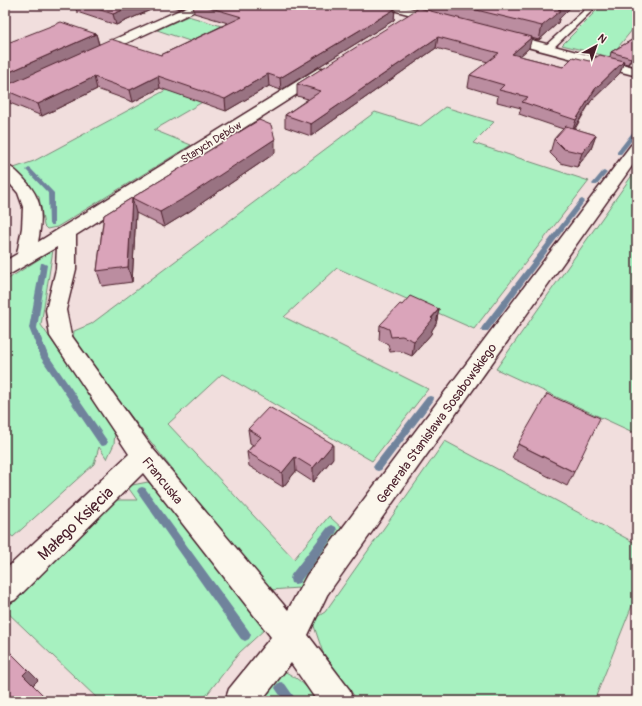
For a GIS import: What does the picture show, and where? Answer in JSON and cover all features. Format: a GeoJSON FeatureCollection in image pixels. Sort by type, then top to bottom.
{"type":"FeatureCollection","features":[{"type":"Feature","properties":{"kind":"street"},"geometry":{"type":"LineString","coordinates":[[84,58],[200,5]]}},
{"type":"Feature","properties":{"kind":"street"},"geometry":{"type":"LineString","coordinates":[[386,5],[452,23]]}},
{"type":"Feature","properties":{"kind":"street"},"geometry":{"type":"LineString","coordinates":[[396,26],[416,13]]}},
{"type":"Feature","properties":{"kind":"street"},"geometry":{"type":"LineString","coordinates":[[489,32],[637,72]]}},
{"type":"Feature","properties":{"kind":"street","name":"Starych Dębów"},"geometry":{"type":"LineString","coordinates":[[5,269],[67,233],[335,64]]}},
{"type":"Feature","properties":{"kind":"street","name":"Generała Stanisława Sosabowskiego"},"geometry":{"type":"LineString","coordinates":[[241,701],[291,637],[317,585],[637,148]]}},
{"type":"Feature","properties":{"kind":"street"},"geometry":{"type":"LineString","coordinates":[[5,170],[14,176],[30,200],[32,223],[26,256]]}},
{"type":"Feature","properties":{"kind":"street","name":"Francuska"},"geometry":{"type":"LineString","coordinates":[[67,233],[66,269],[56,310],[61,336],[144,456],[291,637],[337,701]]}},
{"type":"Feature","properties":{"kind":"street","name":"Małego Księcia"},"geometry":{"type":"LineString","coordinates":[[5,590],[144,456]]}},
{"type":"Feature","properties":{"kind":"lane"},"geometry":{"type":"LineString","coordinates":[[548,48],[594,5]]}},
{"type":"Feature","properties":{"kind":"green space"},"geometry":{"type":"Polygon","coordinates":[[[602,5],[637,11],[637,24],[610,57],[562,45],[602,5]]]}},
{"type":"Feature","properties":{"kind":"green space"},"geometry":{"type":"Polygon","coordinates":[[[188,16],[262,38],[277,59],[154,130],[191,145],[57,227],[47,229],[44,226],[39,197],[14,168],[34,161],[231,55],[157,30],[188,16]]]}},
{"type":"Feature","properties":{"kind":"green space"},"geometry":{"type":"Polygon","coordinates":[[[445,107],[494,122],[473,143],[589,181],[474,329],[337,268],[284,317],[428,389],[372,461],[222,374],[168,424],[294,559],[329,516],[344,530],[309,579],[299,588],[270,590],[253,574],[83,354],[73,339],[74,331],[91,324],[375,112],[420,126],[445,107]]]}},
{"type":"Feature","properties":{"kind":"green space"},"geometry":{"type":"Polygon","coordinates":[[[633,174],[637,176],[637,434],[496,369],[633,174]]]}},
{"type":"Feature","properties":{"kind":"green space"},"geometry":{"type":"Polygon","coordinates":[[[53,250],[41,325],[115,432],[114,444],[107,459],[99,447],[94,464],[13,537],[5,531],[5,281],[53,250]]]}},
{"type":"Feature","properties":{"kind":"green space"},"geometry":{"type":"Polygon","coordinates":[[[445,441],[637,544],[637,593],[594,701],[358,701],[323,653],[312,620],[325,612],[445,441]]]}},
{"type":"Feature","properties":{"kind":"green space"},"geometry":{"type":"Polygon","coordinates":[[[148,482],[154,485],[265,629],[239,653],[202,701],[100,701],[5,610],[117,500],[137,500],[127,486],[148,482]]]}},
{"type":"Feature","properties":{"kind":"green space"},"geometry":{"type":"Polygon","coordinates":[[[282,670],[302,683],[317,701],[245,701],[282,670]]]}},
{"type":"Feature","properties":{"kind":"building"},"geometry":{"type":"Polygon","coordinates":[[[85,5],[135,5],[113,14],[85,5]]]}},
{"type":"Feature","properties":{"kind":"building"},"geometry":{"type":"Polygon","coordinates":[[[201,5],[379,5],[395,9],[280,78],[268,74],[225,99],[158,76],[130,90],[94,77],[38,104],[5,90],[5,86],[111,39],[161,55],[242,17],[201,5]]]}},
{"type":"Feature","properties":{"kind":"building"},"geometry":{"type":"Polygon","coordinates":[[[456,5],[563,5],[558,9],[561,10],[542,26],[456,5]]]}},
{"type":"Feature","properties":{"kind":"building"},"geometry":{"type":"Polygon","coordinates":[[[419,8],[532,37],[512,54],[563,67],[573,57],[589,61],[600,55],[624,61],[595,89],[576,120],[522,102],[528,97],[499,90],[504,85],[470,75],[499,53],[438,37],[311,124],[285,115],[321,91],[297,84],[419,8]]]}},
{"type":"Feature","properties":{"kind":"building"},"geometry":{"type":"Polygon","coordinates":[[[61,22],[96,34],[5,74],[5,44],[61,22]]]}},
{"type":"Feature","properties":{"kind":"building"},"geometry":{"type":"Polygon","coordinates":[[[637,37],[637,51],[631,58],[611,52],[637,37]]]}},
{"type":"Feature","properties":{"kind":"building"},"geometry":{"type":"Polygon","coordinates":[[[259,120],[271,125],[275,139],[188,196],[160,212],[132,198],[128,267],[97,271],[104,215],[259,120]]]}},
{"type":"Feature","properties":{"kind":"building"},"geometry":{"type":"Polygon","coordinates":[[[566,126],[596,135],[582,153],[564,149],[554,139],[566,126]]]}},
{"type":"Feature","properties":{"kind":"building"},"geometry":{"type":"Polygon","coordinates":[[[410,296],[439,309],[431,318],[433,319],[414,341],[402,336],[391,337],[389,329],[380,325],[410,296]]]}},
{"type":"Feature","properties":{"kind":"building"},"geometry":{"type":"Polygon","coordinates":[[[547,394],[600,418],[574,472],[518,444],[547,394]]]}},
{"type":"Feature","properties":{"kind":"building"},"geometry":{"type":"Polygon","coordinates":[[[269,407],[333,444],[313,468],[295,457],[282,473],[247,452],[261,437],[248,429],[269,407]]]}},
{"type":"Feature","properties":{"kind":"building"},"geometry":{"type":"Polygon","coordinates":[[[5,647],[28,670],[23,675],[49,701],[5,701],[5,647]]]}},
{"type":"Feature","properties":{"kind":"waterway"},"geometry":{"type":"LineString","coordinates":[[619,153],[637,130]]}},
{"type":"Feature","properties":{"kind":"waterway"},"geometry":{"type":"LineString","coordinates":[[29,170],[51,193],[52,224]]}},
{"type":"Feature","properties":{"kind":"waterway"},"geometry":{"type":"LineString","coordinates":[[595,184],[604,173]]}},
{"type":"Feature","properties":{"kind":"waterway"},"geometry":{"type":"LineString","coordinates":[[485,329],[582,201]]}},
{"type":"Feature","properties":{"kind":"waterway"},"geometry":{"type":"LineString","coordinates":[[43,265],[33,328],[44,356],[103,442]]}},
{"type":"Feature","properties":{"kind":"waterway"},"geometry":{"type":"LineString","coordinates":[[378,467],[430,399]]}},
{"type":"Feature","properties":{"kind":"waterway"},"geometry":{"type":"LineString","coordinates":[[142,491],[245,635]]}},
{"type":"Feature","properties":{"kind":"waterway"},"geometry":{"type":"LineString","coordinates":[[295,579],[332,530]]}},
{"type":"Feature","properties":{"kind":"waterway"},"geometry":{"type":"LineString","coordinates":[[281,688],[291,701]]}}]}
